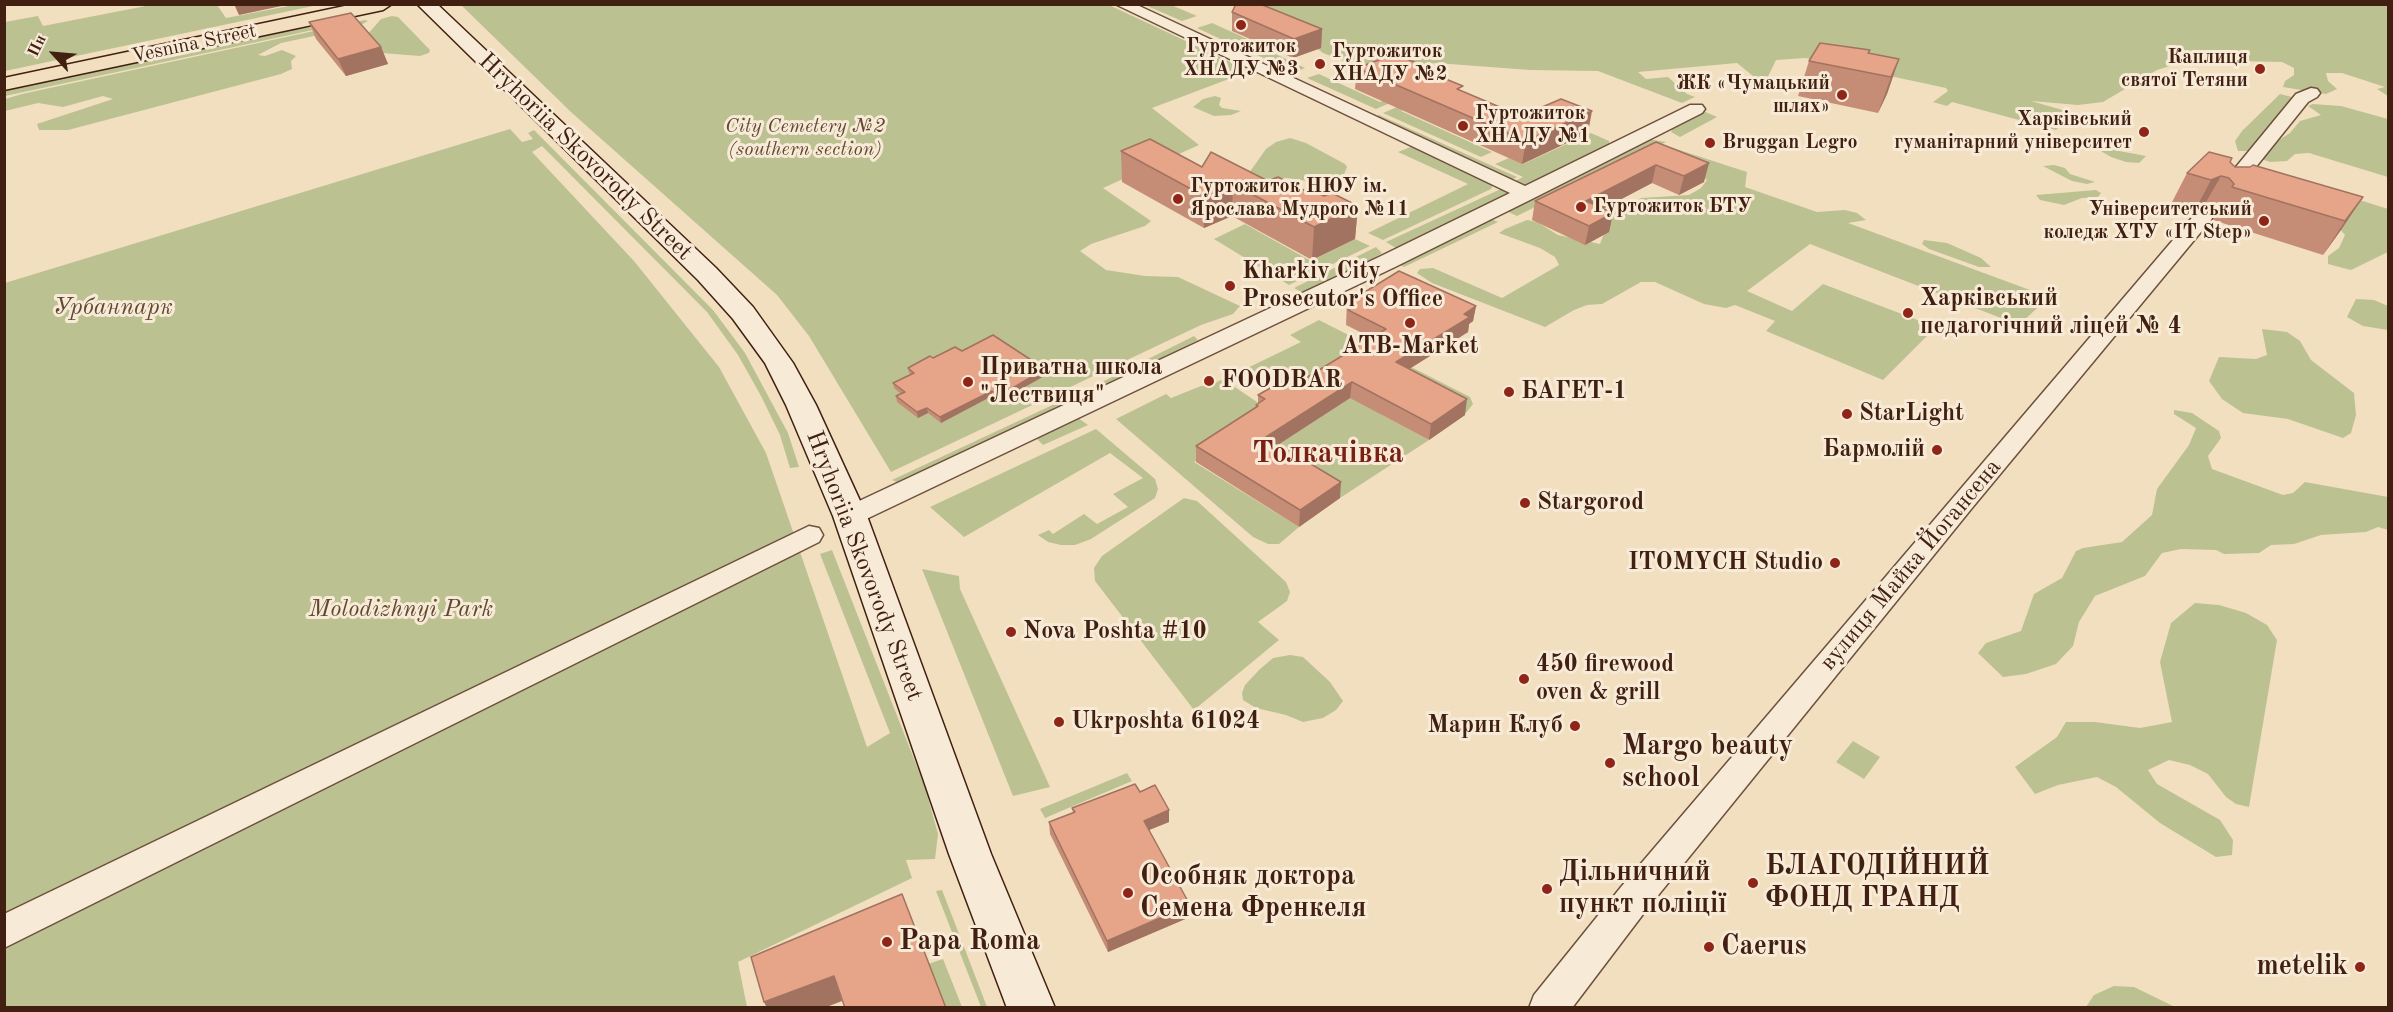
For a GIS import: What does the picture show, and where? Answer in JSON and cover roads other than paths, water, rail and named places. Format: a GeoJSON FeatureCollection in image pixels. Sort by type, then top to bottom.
{"type":"FeatureCollection","features":[{"type":"Feature","properties":{"kind":"main road","name":"Vesnina Street"},"geometry":{"type":"LineString","coordinates":[[4,84],[383,4]]}},
{"type":"Feature","properties":{"kind":"main road","name":"Hryhoriia Skovorody Street"},"geometry":{"type":"LineString","coordinates":[[426,4],[707,274],[743,313],[779,363],[801,405],[850,516],[970,854],[1031,1008]]}},
{"type":"Feature","properties":{"kind":"street"},"geometry":{"type":"LineString","coordinates":[[1122,4],[1527,194]]}},
{"type":"Feature","properties":{"kind":"street"},"geometry":{"type":"LineString","coordinates":[[2224,194],[2302,98],[2311,93]]}},
{"type":"Feature","properties":{"kind":"street"},"geometry":{"type":"LineString","coordinates":[[850,516],[1388,262],[1696,109]]}},
{"type":"Feature","properties":{"kind":"street","name":"вулиця Майка Йогансена"},"geometry":{"type":"LineString","coordinates":[[1548,1008],[1669,855],[2203,217]]}},
{"type":"Feature","properties":{"kind":"street"},"geometry":{"type":"LineString","coordinates":[[4,932],[808,535]]}},
{"type":"Feature","properties":{"kind":"place","name":"Гуртожиток ХНАДУ №3"},"geometry":{"type":"Point","coordinates":[1241,25]}},
{"type":"Feature","properties":{"kind":"place","name":"Гуртожиток ХНАДУ №2"},"geometry":{"type":"Point","coordinates":[1320,64]}},
{"type":"Feature","properties":{"kind":"place","name":"Каплиця святої Тетяни"},"geometry":{"type":"Point","coordinates":[2260,69]}},
{"type":"Feature","properties":{"kind":"place","name":"ЖК «Чумацький шлях»"},"geometry":{"type":"Point","coordinates":[1842,95]}},
{"type":"Feature","properties":{"kind":"place","name":"Гуртожиток ХНАДУ №1"},"geometry":{"type":"Point","coordinates":[1463,126]}},
{"type":"Feature","properties":{"kind":"place","name":"Харківський гуманітарний університет"},"geometry":{"type":"Point","coordinates":[2144,132]}},
{"type":"Feature","properties":{"kind":"place","name":"Bruggan Legro"},"geometry":{"type":"Point","coordinates":[1710,143]}},
{"type":"Feature","properties":{"kind":"place","name":"Гуртожиток НЮУ ім. Ярослава Мудрого №11"},"geometry":{"type":"Point","coordinates":[1178,199]}},
{"type":"Feature","properties":{"kind":"place","name":"Гуртожиток БТУ"},"geometry":{"type":"Point","coordinates":[1581,207]}},
{"type":"Feature","properties":{"kind":"place","name":"Університетський коледж ХТУ «IT Step»"},"geometry":{"type":"Point","coordinates":[2264,221]}},
{"type":"Feature","properties":{"kind":"place","name":"Kharkiv City Prosecutor's Office"},"geometry":{"type":"Point","coordinates":[1230,286]}},
{"type":"Feature","properties":{"kind":"place","name":"Харківський педагогічний ліцей № 4"},"geometry":{"type":"Point","coordinates":[1908,313]}},
{"type":"Feature","properties":{"kind":"place","name":"ATB-Market"},"geometry":{"type":"Point","coordinates":[1410,323]}},
{"type":"Feature","properties":{"kind":"place","name":"FOODBAR"},"geometry":{"type":"Point","coordinates":[1209,381]}},
{"type":"Feature","properties":{"kind":"place","name":"Приватна школа \"Лествиця\""},"geometry":{"type":"Point","coordinates":[968,382]}},
{"type":"Feature","properties":{"kind":"place","name":"БАГЕТ-1"},"geometry":{"type":"Point","coordinates":[1509,392]}},
{"type":"Feature","properties":{"kind":"place","name":"StarLight"},"geometry":{"type":"Point","coordinates":[1847,414]}},
{"type":"Feature","properties":{"kind":"place","name":"Бармолій"},"geometry":{"type":"Point","coordinates":[1937,450]}},
{"type":"Feature","properties":{"kind":"place","name":"Stargorod"},"geometry":{"type":"Point","coordinates":[1525,503]}},
{"type":"Feature","properties":{"kind":"place","name":"ITOMYCH Studio"},"geometry":{"type":"Point","coordinates":[1835,563]}},
{"type":"Feature","properties":{"kind":"place","name":"Nova Poshta #10"},"geometry":{"type":"Point","coordinates":[1011,632]}},
{"type":"Feature","properties":{"kind":"place","name":"450 firewood oven & grill"},"geometry":{"type":"Point","coordinates":[1524,679]}},
{"type":"Feature","properties":{"kind":"place","name":"Ukrposhta 61024"},"geometry":{"type":"Point","coordinates":[1059,722]}},
{"type":"Feature","properties":{"kind":"place","name":"Марин Клуб"},"geometry":{"type":"Point","coordinates":[1575,726]}},
{"type":"Feature","properties":{"kind":"place","name":"Margo beauty school"},"geometry":{"type":"Point","coordinates":[1610,763]}},
{"type":"Feature","properties":{"kind":"place","name":"БЛАГОДІЙНИЙ ФОНД ГРАНД"},"geometry":{"type":"Point","coordinates":[1753,883]}},
{"type":"Feature","properties":{"kind":"place","name":"Дільничний пункт поліції"},"geometry":{"type":"Point","coordinates":[1547,889]}},
{"type":"Feature","properties":{"kind":"place","name":"Особняк доктора Семена Френкеля"},"geometry":{"type":"Point","coordinates":[1128,893]}},
{"type":"Feature","properties":{"kind":"place","name":"Papa Roma"},"geometry":{"type":"Point","coordinates":[887,942]}},
{"type":"Feature","properties":{"kind":"place","name":"Caerus"},"geometry":{"type":"Point","coordinates":[1709,947]}},
{"type":"Feature","properties":{"kind":"place","name":"metelik"},"geometry":{"type":"Point","coordinates":[2360,967]}},
{"type":"Feature","properties":{"kind":"district","name":"Толкачівка"},"geometry":{"type":"Point","coordinates":[1328,454]}},
{"type":"Feature","properties":{"kind":"park label","name":"City Cemetery №2 (southern section)"},"geometry":{"type":"Point","coordinates":[805,138]}},
{"type":"Feature","properties":{"kind":"park label","name":"Урбанпарк"},"geometry":{"type":"Point","coordinates":[113,308]}},
{"type":"Feature","properties":{"kind":"park label","name":"Molodizhnyi Park"},"geometry":{"type":"Point","coordinates":[401,610]}}]}
